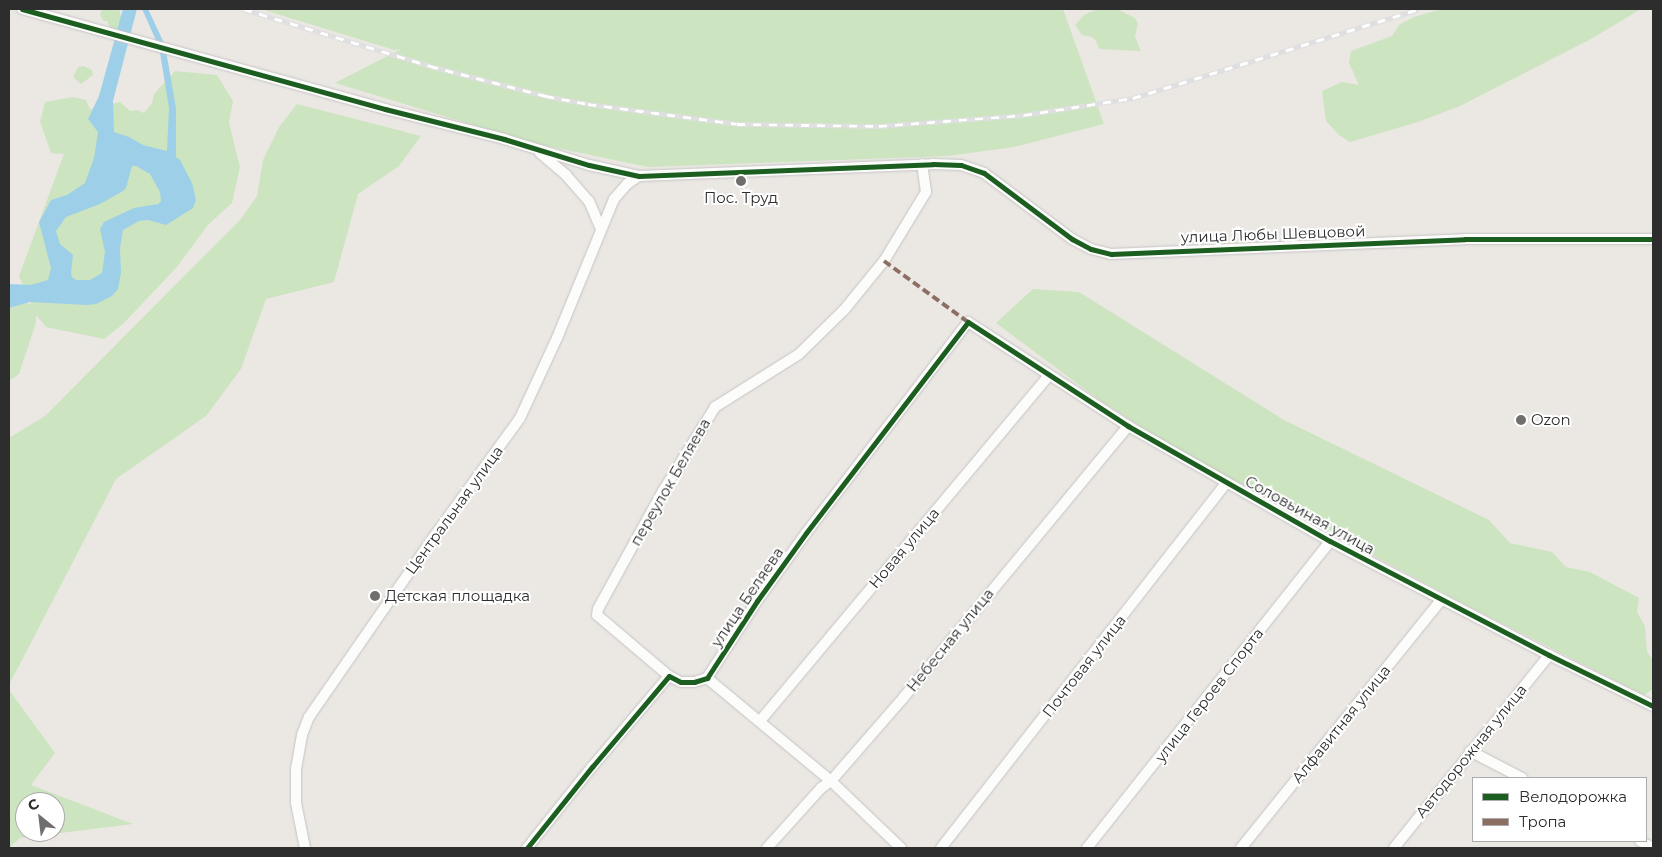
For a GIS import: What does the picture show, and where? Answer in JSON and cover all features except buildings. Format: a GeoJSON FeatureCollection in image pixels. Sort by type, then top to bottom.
{"type":"FeatureCollection","features":[{"type":"Feature","properties":{"kind":"street","name":"улица Любы Шевцовой"},"geometry":{"type":"LineString","coordinates":[[22,9],[504,139],[538,151],[640,176],[922,164],[961,165],[984,173],[1072,239],[1091,249],[1111,254],[1465,239],[1653,239]]}},
{"type":"Feature","properties":{"kind":"street"},"geometry":{"type":"LineString","coordinates":[[538,151],[566,175],[589,201],[600,229]]}},
{"type":"Feature","properties":{"kind":"street","name":"переулок Беляева"},"geometry":{"type":"LineString","coordinates":[[669,676],[597,615],[598,609],[663,491],[715,407],[799,354],[844,310],[884,261],[926,192],[922,164]]}},
{"type":"Feature","properties":{"kind":"street","name":"Центральная улица"},"geometry":{"type":"LineString","coordinates":[[305,848],[296,803],[296,769],[302,735],[309,717],[430,542],[520,418],[557,338],[600,229],[619,191],[640,176]]}},
{"type":"Feature","properties":{"kind":"street","name":"Соловьиная улица"},"geometry":{"type":"LineString","coordinates":[[968,322],[1048,376],[1128,426],[1330,541],[1441,600],[1653,706]]}},
{"type":"Feature","properties":{"kind":"street","name":"улица Беляева"},"geometry":{"type":"LineString","coordinates":[[706,678],[757,601],[806,533],[968,322]]}},
{"type":"Feature","properties":{"kind":"street","name":"Новая улица"},"geometry":{"type":"LineString","coordinates":[[760,720],[1048,376]]}},
{"type":"Feature","properties":{"kind":"street","name":"Небесная улица"},"geometry":{"type":"LineString","coordinates":[[766,848],[821,788],[831,781],[904,697],[1128,426]]}},
{"type":"Feature","properties":{"kind":"street","name":"Почтовая улица"},"geometry":{"type":"LineString","coordinates":[[941,848],[1227,482]]}},
{"type":"Feature","properties":{"kind":"street","name":"улица Героев Спорта"},"geometry":{"type":"LineString","coordinates":[[1087,848],[1330,541]]}},
{"type":"Feature","properties":{"kind":"street","name":"Алфавитная улица"},"geometry":{"type":"LineString","coordinates":[[1241,848],[1441,600]]}},
{"type":"Feature","properties":{"kind":"street","name":"Автодорожная улица"},"geometry":{"type":"LineString","coordinates":[[1394,848],[1549,655]]}},
{"type":"Feature","properties":{"kind":"street"},"geometry":{"type":"LineString","coordinates":[[527,848],[669,676],[681,682],[694,682],[706,678],[760,720],[820,774],[831,781],[900,848]]}},
{"type":"Feature","properties":{"kind":"street"},"geometry":{"type":"LineString","coordinates":[[1470,751],[1520,777]]}},
{"type":"Feature","properties":{"kind":"street"},"geometry":{"type":"LineString","coordinates":[[1642,842],[1653,848]]}},
{"type":"Feature","properties":{"kind":"green space"},"geometry":{"type":"Polygon","coordinates":[[[102,9],[119,9],[122,20],[121,27],[114,31],[107,21],[103,21],[100,14],[102,9]]]}},
{"type":"Feature","properties":{"kind":"green space"},"geometry":{"type":"Polygon","coordinates":[[[261,9],[1063,9],[1104,124],[1014,147],[948,156],[648,167],[533,143],[335,83],[401,49],[394,50],[261,9]]]}},
{"type":"Feature","properties":{"kind":"green space"},"geometry":{"type":"Polygon","coordinates":[[[1097,9],[1121,9],[1121,11],[1135,18],[1138,24],[1135,36],[1141,51],[1099,49],[1092,37],[1082,35],[1075,25],[1084,15],[1097,9]]]}},
{"type":"Feature","properties":{"kind":"green space"},"geometry":{"type":"Polygon","coordinates":[[[1442,9],[1641,9],[1591,39],[1460,106],[1418,122],[1350,142],[1339,135],[1326,121],[1322,91],[1342,82],[1359,85],[1349,63],[1351,51],[1392,36],[1399,25],[1414,17],[1442,9]]]}},
{"type":"Feature","properties":{"kind":"green space"},"geometry":{"type":"Polygon","coordinates":[[[84,66],[92,70],[93,75],[81,84],[73,77],[78,67],[84,66]]]}},
{"type":"Feature","properties":{"kind":"green space"},"geometry":{"type":"Polygon","coordinates":[[[175,71],[217,75],[233,101],[229,123],[240,167],[232,203],[208,225],[176,268],[123,324],[104,339],[46,327],[36,315],[36,323],[19,374],[9,381],[9,308],[25,303],[31,304],[19,276],[64,154],[51,153],[40,122],[45,102],[73,97],[86,100],[90,109],[120,102],[130,111],[137,110],[144,113],[152,103],[154,94],[175,71]]]}},
{"type":"Feature","properties":{"kind":"green space"},"geometry":{"type":"Polygon","coordinates":[[[297,104],[421,136],[399,166],[358,194],[334,282],[266,299],[241,369],[206,416],[116,479],[9,685],[9,438],[45,416],[240,220],[257,196],[263,160],[279,127],[297,104]]]}},
{"type":"Feature","properties":{"kind":"green space"},"geometry":{"type":"Polygon","coordinates":[[[1033,289],[1079,292],[1284,420],[1489,520],[1510,543],[1552,552],[1566,567],[1590,572],[1639,598],[1637,612],[1645,626],[1647,652],[1653,660],[1653,689],[1644,695],[1468,606],[1182,453],[1098,399],[996,323],[1033,289]]]}},
{"type":"Feature","properties":{"kind":"green space"},"geometry":{"type":"Polygon","coordinates":[[[9,690],[55,753],[31,785],[49,792],[15,792],[16,842],[9,848],[9,690]]]}},
{"type":"Feature","properties":{"kind":"green space"},"geometry":{"type":"Polygon","coordinates":[[[65,798],[133,824],[65,832],[65,798]]]}},
{"type":"Feature","properties":{"kind":"water"},"geometry":{"type":"Polygon","coordinates":[[[123,9],[137,9],[113,101],[114,132],[129,137],[143,145],[167,151],[169,108],[159,47],[142,9],[148,9],[165,45],[176,108],[176,157],[180,160],[192,183],[196,200],[193,208],[166,225],[148,220],[139,221],[123,230],[120,248],[121,272],[118,289],[112,296],[96,304],[30,302],[9,308],[9,284],[31,285],[48,280],[51,268],[39,222],[51,200],[67,195],[85,183],[94,158],[98,132],[88,119],[99,96],[123,9]],[[132,166],[126,188],[123,191],[100,204],[66,217],[56,231],[60,244],[73,255],[71,273],[72,277],[76,280],[90,280],[102,273],[105,252],[100,229],[104,222],[134,208],[158,204],[161,201],[160,192],[150,174],[136,166],[132,166]]]}},
{"type":"Feature","properties":{"kind":"railway"},"geometry":{"type":"LineString","coordinates":[[244,9],[430,66],[546,96],[588,104],[737,124],[879,126],[1024,115],[1133,98],[1418,9]]}},
{"type":"Feature","properties":{"kind":"marked path"},"geometry":{"type":"LineString","coordinates":[[884,261],[968,322]]}},
{"type":"Feature","properties":{"kind":"cycle path"},"geometry":{"type":"LineString","coordinates":[[22,9],[385,109],[504,139],[589,165],[639,176],[933,164],[961,165],[984,173],[1072,239],[1091,249],[1111,254],[1465,239],[1653,239]]}},
{"type":"Feature","properties":{"kind":"cycle path"},"geometry":{"type":"LineString","coordinates":[[527,848],[669,676],[681,682],[694,682],[707,678],[757,601],[806,533],[968,322],[1128,426],[1330,541],[1549,655],[1653,706]]}},
{"type":"Feature","properties":{"kind":"place","name":"Пос. Труд"},"geometry":{"type":"Point","coordinates":[741,181]}},
{"type":"Feature","properties":{"kind":"place","name":"Ozon"},"geometry":{"type":"Point","coordinates":[1521,420]}},
{"type":"Feature","properties":{"kind":"place","name":"Детская площадка"},"geometry":{"type":"Point","coordinates":[375,596]}}]}
